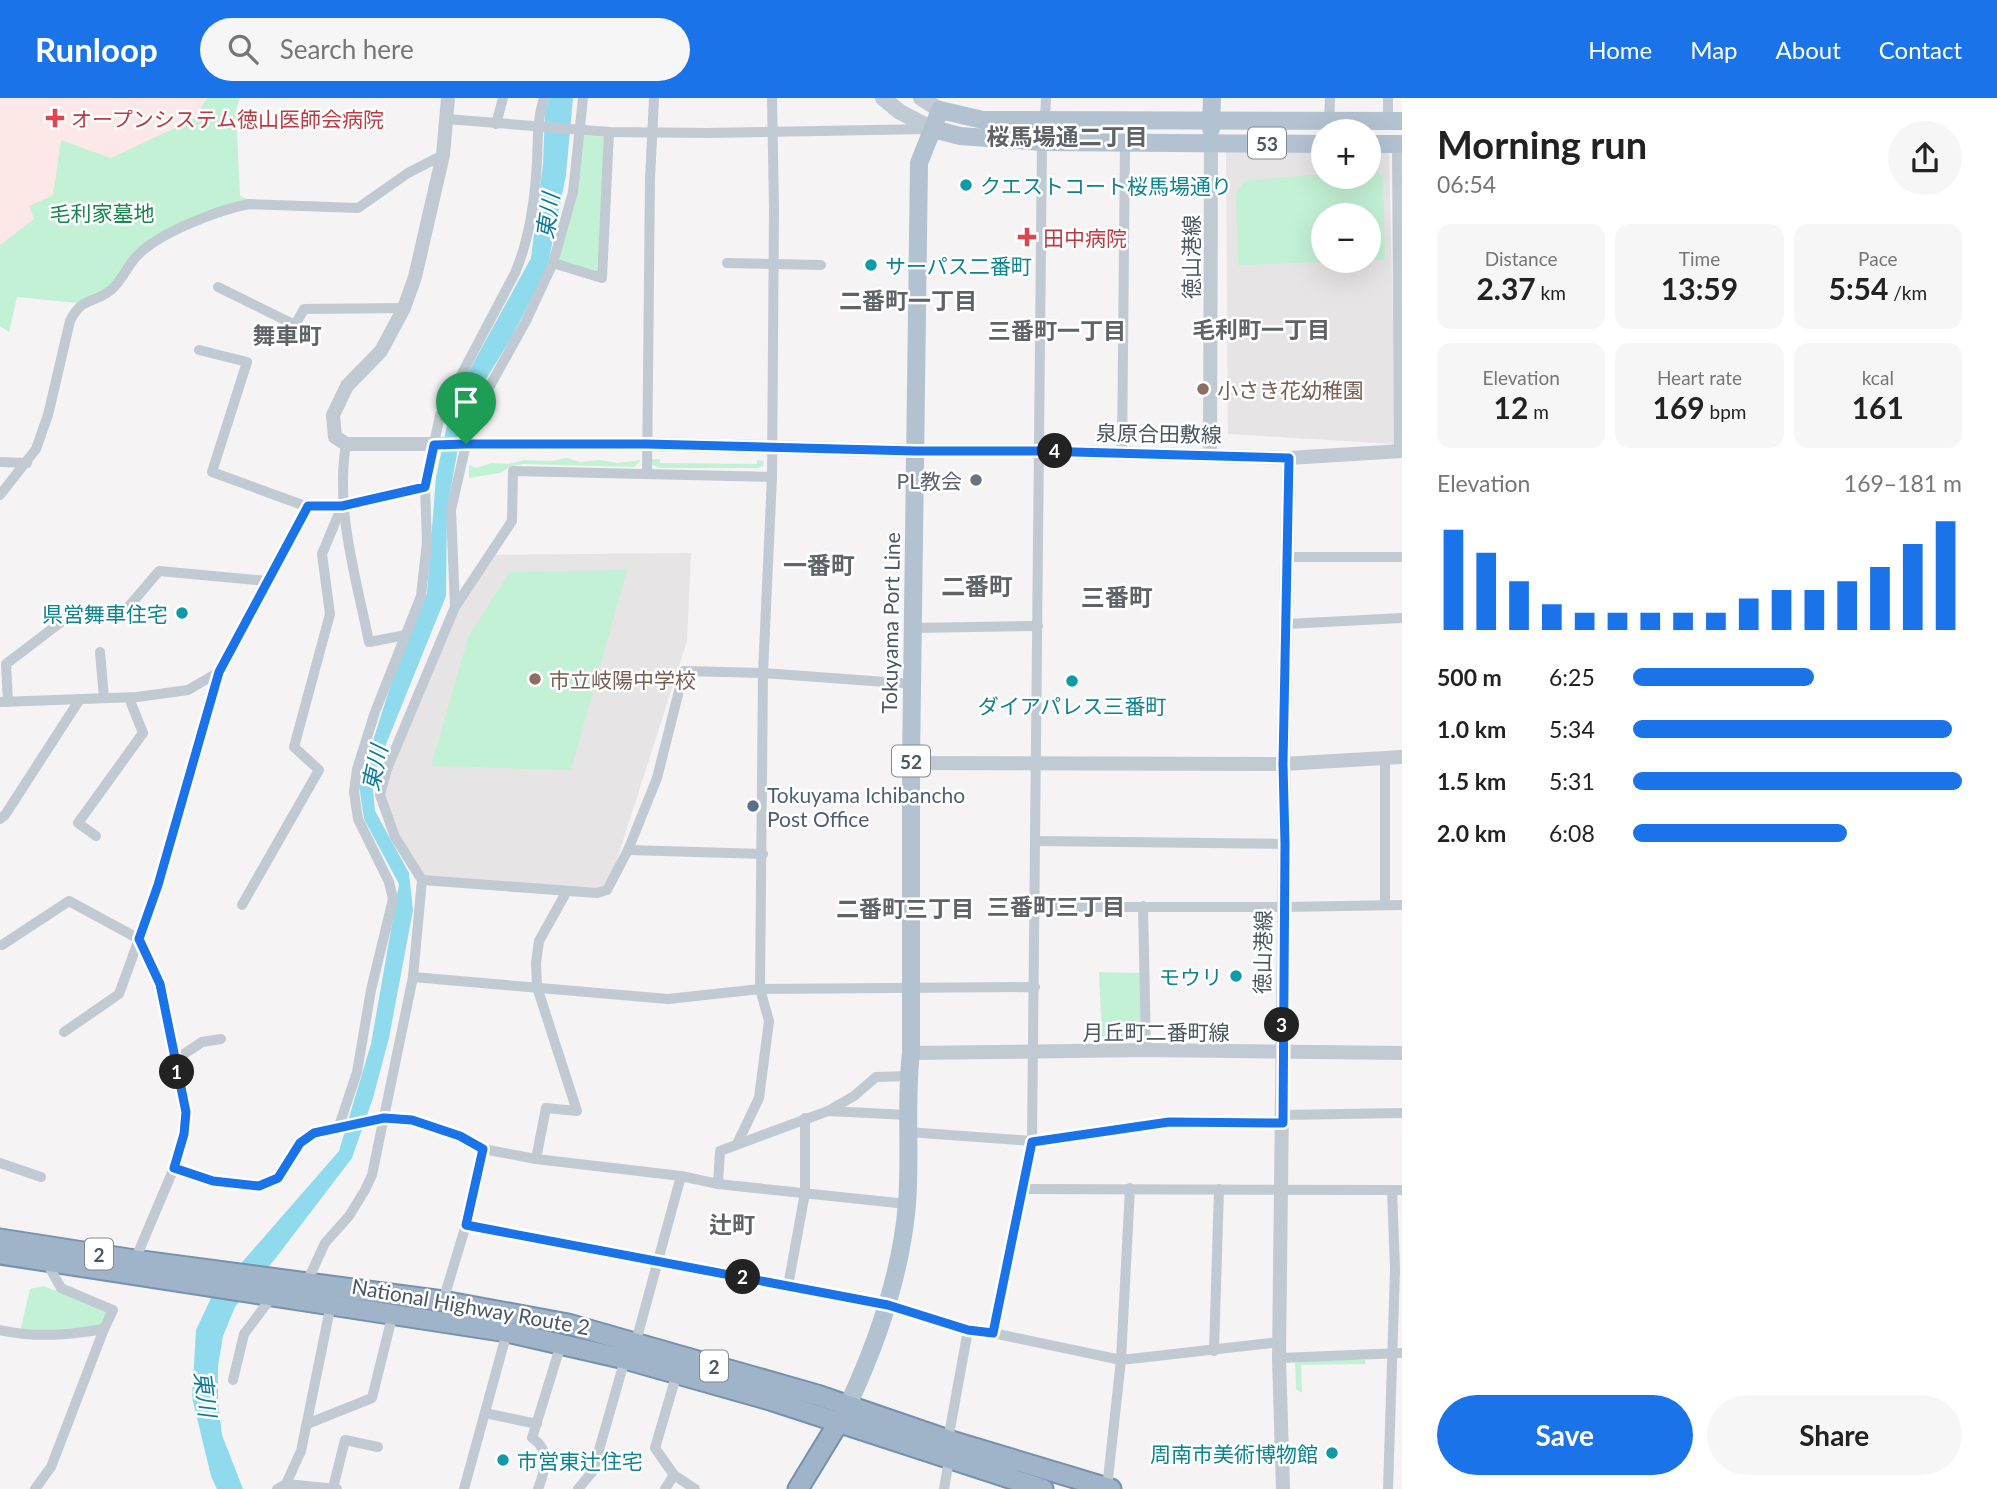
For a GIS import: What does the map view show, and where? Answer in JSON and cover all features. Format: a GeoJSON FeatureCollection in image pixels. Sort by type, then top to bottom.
{"type":"FeatureCollection","features":[{"type":"Feature","properties":{"kind":"highway","name":"National Highway Route 2"},"geometry":{"type":"LineString","coordinates":[[0,1239],[135,1260],[195,1275]]}},
{"type":"Feature","properties":{"kind":"highway","name":"National Highway Route 2"},"geometry":{"type":"LineString","coordinates":[[0,1254],[195,1275],[276,1287],[331,1304],[508,1332],[561,1344],[630,1352],[848,1405],[1043,1489]]}},
{"type":"Feature","properties":{"kind":"highway","name":"2"},"geometry":{"type":"LineString","coordinates":[[276,1287],[307,1284]]}},
{"type":"Feature","properties":{"kind":"highway","name":"National Highway Route 2"},"geometry":{"type":"LineString","coordinates":[[307,1284],[443,1301],[568,1324],[677,1373],[839,1423],[1109,1489]]}},
{"type":"Feature","properties":{"kind":"highway"},"geometry":{"type":"LineString","coordinates":[[798,1489],[848,1405]]}},
{"type":"Feature","properties":{"kind":"main road"},"geometry":{"type":"LineString","coordinates":[[883,98],[900,112],[933,129],[961,136],[1042,142],[1125,143],[1211,142],[1212,98]]}},
{"type":"Feature","properties":{"kind":"main road"},"geometry":{"type":"LineString","coordinates":[[921,98],[983,120],[1210,119]]}},
{"type":"Feature","properties":{"kind":"main road","name":"Tokuyama Port Line"},"geometry":{"type":"LineString","coordinates":[[848,1405],[873,1351],[888,1305],[902,1240],[906,1204],[908,1076],[911,1053],[911,762],[919,163],[941,104]]}},
{"type":"Feature","properties":{"kind":"main road","name":"53"},"geometry":{"type":"LineString","coordinates":[[1210,119],[1311,120]]}},
{"type":"Feature","properties":{"kind":"main road","name":"53"},"geometry":{"type":"LineString","coordinates":[[1211,142],[1311,144]]}},
{"type":"Feature","properties":{"kind":"main road"},"geometry":{"type":"LineString","coordinates":[[1381,144],[1399,144]]}},
{"type":"Feature","properties":{"kind":"street"},"geometry":{"type":"LineString","coordinates":[[406,635],[369,642],[342,506],[341,470],[346,444],[335,437],[333,415],[347,386],[380,351],[404,308],[415,277],[443,155],[448,98]]}},
{"type":"Feature","properties":{"kind":"street"},"geometry":{"type":"LineString","coordinates":[[496,124],[503,98]]}},
{"type":"Feature","properties":{"kind":"street"},"geometry":{"type":"LineString","coordinates":[[339,1126],[356,1072],[371,990],[393,899],[389,882],[358,819],[354,792],[357,769],[371,724],[421,596],[427,542],[425,487],[440,415],[509,286],[525,250],[530,231],[537,165],[538,114],[544,98]]}},
{"type":"Feature","properties":{"kind":"street"},"geometry":{"type":"LineString","coordinates":[[455,607],[451,510],[466,444],[475,413],[527,319],[552,263],[573,192],[583,98]]}},
{"type":"Feature","properties":{"kind":"street"},"geometry":{"type":"LineString","coordinates":[[647,474],[654,98]]}},
{"type":"Feature","properties":{"kind":"street"},"geometry":{"type":"LineString","coordinates":[[737,1144],[759,1098],[769,1021],[761,989],[763,673],[772,477],[772,98]]}},
{"type":"Feature","properties":{"kind":"street"},"geometry":{"type":"LineString","coordinates":[[1045,120],[1046,98]]}},
{"type":"Feature","properties":{"kind":"street"},"geometry":{"type":"LineString","coordinates":[[1329,98],[1329,119]]}},
{"type":"Feature","properties":{"kind":"street"},"geometry":{"type":"LineString","coordinates":[[1388,98],[1395,121]]}},
{"type":"Feature","properties":{"kind":"street"},"geometry":{"type":"LineString","coordinates":[[446,120],[609,132],[933,129]]}},
{"type":"Feature","properties":{"kind":"street"},"geometry":{"type":"LineString","coordinates":[[552,263],[601,278],[609,132]]}},
{"type":"Feature","properties":{"kind":"street"},"geometry":{"type":"LineString","coordinates":[[993,1333],[1032,1142],[1042,142]]}},
{"type":"Feature","properties":{"kind":"street","name":"徳山港線"},"geometry":{"type":"LineString","coordinates":[[1210,455],[1211,142]]}},
{"type":"Feature","properties":{"kind":"street"},"geometry":{"type":"LineString","coordinates":[[1122,454],[1125,143]]}},
{"type":"Feature","properties":{"kind":"street"},"geometry":{"type":"LineString","coordinates":[[1399,144],[1401,451]]}},
{"type":"Feature","properties":{"kind":"street"},"geometry":{"type":"LineString","coordinates":[[0,495],[36,449],[48,415],[75,309],[82,303],[109,292],[136,257],[158,238],[249,204],[358,208],[408,173],[443,155]]}},
{"type":"Feature","properties":{"kind":"street"},"geometry":{"type":"LineString","coordinates":[[727,263],[821,265]]}},
{"type":"Feature","properties":{"kind":"street"},"geometry":{"type":"LineString","coordinates":[[218,287],[295,325],[304,309],[404,308]]}},
{"type":"Feature","properties":{"kind":"street"},"geometry":{"type":"LineString","coordinates":[[199,349],[247,362],[212,472],[308,506],[342,506],[425,487]]}},
{"type":"Feature","properties":{"kind":"street","name":"泉原合田敷線"},"geometry":{"type":"LineString","coordinates":[[346,444],[647,444],[1289,458],[1401,451]]}},
{"type":"Feature","properties":{"kind":"street","name":"徳山港線"},"geometry":{"type":"LineString","coordinates":[[1283,1489],[1279,1358],[1285,844],[1283,764],[1289,458]]}},
{"type":"Feature","properties":{"kind":"street"},"geometry":{"type":"LineString","coordinates":[[0,462],[27,463]]}},
{"type":"Feature","properties":{"kind":"street"},"geometry":{"type":"LineString","coordinates":[[307,1284],[325,1244],[349,1216],[372,1175],[413,977],[422,880],[396,837],[380,795],[387,769],[455,607],[512,521],[513,471],[772,477]]}},
{"type":"Feature","properties":{"kind":"street"},"geometry":{"type":"LineString","coordinates":[[64,1032],[119,994],[158,885],[219,672],[308,506]]}},
{"type":"Feature","properties":{"kind":"street"},"geometry":{"type":"LineString","coordinates":[[242,905],[319,770],[294,747],[330,614],[322,554],[342,506]]}},
{"type":"Feature","properties":{"kind":"street"},"geometry":{"type":"LineString","coordinates":[[1289,557],[1402,557]]}},
{"type":"Feature","properties":{"kind":"street"},"geometry":{"type":"LineString","coordinates":[[219,672],[188,690],[129,698],[4,702],[6,664],[69,616],[118,618],[159,570],[267,581]]}},
{"type":"Feature","properties":{"kind":"street"},"geometry":{"type":"LineString","coordinates":[[1287,624],[1402,618]]}},
{"type":"Feature","properties":{"kind":"street"},"geometry":{"type":"LineString","coordinates":[[913,628],[1038,626]]}},
{"type":"Feature","properties":{"kind":"street"},"geometry":{"type":"LineString","coordinates":[[100,652],[104,698]]}},
{"type":"Feature","properties":{"kind":"street"},"geometry":{"type":"LineString","coordinates":[[422,880],[597,893],[607,890],[628,850],[657,778],[684,671],[763,673],[913,684]]}},
{"type":"Feature","properties":{"kind":"street"},"geometry":{"type":"LineString","coordinates":[[96,836],[78,823],[143,733],[129,698]]}},
{"type":"Feature","properties":{"kind":"street"},"geometry":{"type":"LineString","coordinates":[[0,819],[80,699]]}},
{"type":"Feature","properties":{"kind":"street"},"geometry":{"type":"LineString","coordinates":[[1385,757],[1385,905]]}},
{"type":"Feature","properties":{"kind":"street"},"geometry":{"type":"LineString","coordinates":[[911,762],[1283,764],[1402,757]]}},
{"type":"Feature","properties":{"kind":"street"},"geometry":{"type":"LineString","coordinates":[[1036,841],[1285,844]]}},
{"type":"Feature","properties":{"kind":"street"},"geometry":{"type":"LineString","coordinates":[[628,850],[763,854]]}},
{"type":"Feature","properties":{"kind":"street"},"geometry":{"type":"LineString","coordinates":[[536,1159],[546,1108],[577,1111],[537,987],[539,941],[567,891]]}},
{"type":"Feature","properties":{"kind":"street"},"geometry":{"type":"LineString","coordinates":[[2,945],[69,901],[139,939],[160,984],[186,1112],[184,1134],[174,1168],[135,1260]]}},
{"type":"Feature","properties":{"kind":"street"},"geometry":{"type":"LineString","coordinates":[[1035,907],[1402,905]]}},
{"type":"Feature","properties":{"kind":"street"},"geometry":{"type":"LineString","coordinates":[[1143,906],[1146,1051]]}},
{"type":"Feature","properties":{"kind":"street"},"geometry":{"type":"LineString","coordinates":[[413,977],[668,999],[761,989],[1035,987]]}},
{"type":"Feature","properties":{"kind":"street"},"geometry":{"type":"LineString","coordinates":[[175,1060],[202,1042],[221,1039]]}},
{"type":"Feature","properties":{"kind":"street","name":"月丘町二番町線"},"geometry":{"type":"LineString","coordinates":[[911,1053],[1402,1053]]}},
{"type":"Feature","properties":{"kind":"street"},"geometry":{"type":"LineString","coordinates":[[718,1184],[720,1151],[828,1111],[854,1096],[876,1077],[908,1076]]}},
{"type":"Feature","properties":{"kind":"street"},"geometry":{"type":"LineString","coordinates":[[828,1111],[1032,1142],[1169,1122],[1402,1113]]}},
{"type":"Feature","properties":{"kind":"street"},"geometry":{"type":"LineString","coordinates":[[174,1168],[213,1181],[259,1186],[278,1178],[300,1143],[314,1133],[384,1118],[412,1120],[460,1136],[483,1149],[536,1159],[681,1176],[718,1184],[906,1204]]}},
{"type":"Feature","properties":{"kind":"street"},"geometry":{"type":"LineString","coordinates":[[788,1286],[805,1193],[805,1118]]}},
{"type":"Feature","properties":{"kind":"street"},"geometry":{"type":"LineString","coordinates":[[443,1301],[466,1225],[483,1149]]}},
{"type":"Feature","properties":{"kind":"street"},"geometry":{"type":"LineString","coordinates":[[0,1163],[41,1177]]}},
{"type":"Feature","properties":{"kind":"street"},"geometry":{"type":"LineString","coordinates":[[578,1489],[593,1471],[659,1260],[681,1176]]}},
{"type":"Feature","properties":{"kind":"street"},"geometry":{"type":"LineString","coordinates":[[1109,1489],[1121,1360],[1130,1188]]}},
{"type":"Feature","properties":{"kind":"street"},"geometry":{"type":"LineString","coordinates":[[1022,1189],[1397,1190],[1398,1353],[1388,1489]]}},
{"type":"Feature","properties":{"kind":"street"},"geometry":{"type":"LineString","coordinates":[[1214,1351],[1219,1189]]}},
{"type":"Feature","properties":{"kind":"street"},"geometry":{"type":"LineString","coordinates":[[466,1225],[888,1305],[968,1330],[1121,1360],[1280,1342]]}},
{"type":"Feature","properties":{"kind":"street"},"geometry":{"type":"LineString","coordinates":[[35,1489],[51,1467],[113,1310],[61,1288],[46,1261]]}},
{"type":"Feature","properties":{"kind":"street"},"geometry":{"type":"LineString","coordinates":[[233,1380],[244,1334],[276,1287]]}},
{"type":"Feature","properties":{"kind":"street"},"geometry":{"type":"LineString","coordinates":[[331,1304],[300,1451],[282,1486],[335,1489],[345,1440],[378,1447]]}},
{"type":"Feature","properties":{"kind":"street"},"geometry":{"type":"LineString","coordinates":[[307,1424],[372,1398],[393,1313]]}},
{"type":"Feature","properties":{"kind":"street"},"geometry":{"type":"LineString","coordinates":[[0,1330],[24,1335],[74,1334],[104,1329]]}},
{"type":"Feature","properties":{"kind":"street"},"geometry":{"type":"LineString","coordinates":[[944,1489],[968,1330]]}},
{"type":"Feature","properties":{"kind":"street"},"geometry":{"type":"LineString","coordinates":[[464,1489],[508,1332]]}},
{"type":"Feature","properties":{"kind":"street"},"geometry":{"type":"LineString","coordinates":[[538,1489],[545,1452],[540,1443],[532,1438],[561,1344]]}},
{"type":"Feature","properties":{"kind":"street"},"geometry":{"type":"LineString","coordinates":[[1279,1358],[1398,1353]]}},
{"type":"Feature","properties":{"kind":"street"},"geometry":{"type":"LineString","coordinates":[[677,1373],[655,1448],[674,1475],[695,1489]]}},
{"type":"Feature","properties":{"kind":"street"},"geometry":{"type":"LineString","coordinates":[[485,1413],[537,1424]]}},
{"type":"Feature","properties":{"kind":"street"},"geometry":{"type":"LineString","coordinates":[[1390,1451],[1402,1451]]}},
{"type":"Feature","properties":{"kind":"street"},"geometry":{"type":"LineString","coordinates":[[665,1489],[674,1475]]}},
{"type":"Feature","properties":{"kind":"shaded area"},"geometry":{"type":"Polygon","coordinates":[[[0,98],[207,98],[194,119],[111,159],[53,195],[29,206],[34,219],[0,245],[0,98]]]}},
{"type":"Feature","properties":{"kind":"shaded area"},"geometry":{"type":"Polygon","coordinates":[[[1381,149],[1389,149],[1396,444],[1228,434],[1226,152],[1311,150],[1311,189],[1381,189],[1381,149]]]}},
{"type":"Feature","properties":{"kind":"shaded area"},"geometry":{"type":"Polygon","coordinates":[[[691,553],[687,641],[607,891],[422,880],[380,795],[455,608],[488,555],[691,553]]]}},
{"type":"Feature","properties":{"kind":"green space","name":"毛利家墓地"},"geometry":{"type":"Polygon","coordinates":[[[207,98],[240,98],[236,110],[240,196],[254,202],[152,238],[106,291],[77,303],[17,297],[9,332],[0,326],[0,245],[34,219],[29,206],[53,195],[61,140],[111,158],[194,119],[207,98]]]}},
{"type":"Feature","properties":{"kind":"green space"},"geometry":{"type":"Polygon","coordinates":[[[582,135],[605,137],[597,273],[557,260],[582,135]]]}},
{"type":"Feature","properties":{"kind":"green space"},"geometry":{"type":"Polygon","coordinates":[[[1311,175],[1311,189],[1381,189],[1381,175],[1385,260],[1381,260],[1381,203],[1311,203],[1311,263],[1238,265],[1236,192],[1245,181],[1311,175]]]}},
{"type":"Feature","properties":{"kind":"green space"},"geometry":{"type":"Polygon","coordinates":[[[566,458],[580,462],[600,460],[617,463],[641,460],[634,467],[523,464],[500,473],[469,478],[469,465],[476,468],[491,463],[509,464],[524,460],[552,461],[566,458]]]}},
{"type":"Feature","properties":{"kind":"green space"},"geometry":{"type":"Polygon","coordinates":[[[651,459],[660,459],[660,463],[757,464],[757,460],[764,461],[763,466],[758,468],[661,468],[652,465],[651,459]]]}},
{"type":"Feature","properties":{"kind":"green space"},"geometry":{"type":"Polygon","coordinates":[[[627,570],[571,770],[431,766],[469,635],[510,572],[627,570]]]}},
{"type":"Feature","properties":{"kind":"green space"},"geometry":{"type":"Polygon","coordinates":[[[1099,972],[1140,973],[1141,1038],[1102,1039],[1099,972]]]}},
{"type":"Feature","properties":{"kind":"green space"},"geometry":{"type":"Polygon","coordinates":[[[43,1286],[110,1310],[102,1326],[20,1332],[30,1289],[43,1286]]]}},
{"type":"Feature","properties":{"kind":"green space"},"geometry":{"type":"Polygon","coordinates":[[[1295,1360],[1365,1360],[1366,1364],[1301,1365],[1302,1393],[1296,1389],[1295,1360]]]}},
{"type":"Feature","properties":{"kind":"water","name":"東川"},"geometry":{"type":"Polygon","coordinates":[[[549,98],[573,98],[566,175],[547,269],[510,340],[464,415],[447,509],[446,596],[372,779],[375,811],[409,873],[413,910],[389,1038],[373,1098],[352,1158],[235,1307],[223,1336],[218,1366],[222,1435],[243,1489],[217,1489],[211,1476],[192,1397],[196,1330],[211,1298],[339,1151],[371,1044],[399,884],[364,819],[359,785],[391,684],[427,593],[436,477],[452,402],[531,258],[543,164],[545,112],[549,98]]]}},
{"type":"Feature","properties":{"kind":"place","name":"オープンシステム徳山医師会病院"},"geometry":{"type":"Point","coordinates":[55,118]}},
{"type":"Feature","properties":{"kind":"place","name":"クエストコート桜馬場通り"},"geometry":{"type":"Point","coordinates":[966,185]}},
{"type":"Feature","properties":{"kind":"place","name":"田中病院"},"geometry":{"type":"Point","coordinates":[1027,237]}},
{"type":"Feature","properties":{"kind":"place","name":"サーパス二番町"},"geometry":{"type":"Point","coordinates":[871,265]}},
{"type":"Feature","properties":{"kind":"place","name":"小さき花幼稚園"},"geometry":{"type":"Point","coordinates":[1203,389]}},
{"type":"Feature","properties":{"kind":"place","name":"PL教会"},"geometry":{"type":"Point","coordinates":[976,480]}},
{"type":"Feature","properties":{"kind":"place","name":"県営舞車住宅"},"geometry":{"type":"Point","coordinates":[182,613]}},
{"type":"Feature","properties":{"kind":"place","name":"市立岐陽中学校"},"geometry":{"type":"Point","coordinates":[535,679]}},
{"type":"Feature","properties":{"kind":"place","name":"ダイアパレス三番町"},"geometry":{"type":"Point","coordinates":[1072,681]}},
{"type":"Feature","properties":{"kind":"place","name":"Tokuyama Ichibancho Post Office"},"geometry":{"type":"Point","coordinates":[753,806]}},
{"type":"Feature","properties":{"kind":"place","name":"モウリ"},"geometry":{"type":"Point","coordinates":[1236,976]}},
{"type":"Feature","properties":{"kind":"place","name":"周南市美術博物館"},"geometry":{"type":"Point","coordinates":[1332,1453]}},
{"type":"Feature","properties":{"kind":"place","name":"市営東辻住宅"},"geometry":{"type":"Point","coordinates":[503,1460]}},
{"type":"Feature","properties":{"kind":"district","name":"桜馬場通二丁目"},"geometry":{"type":"Point","coordinates":[1067,136]}},
{"type":"Feature","properties":{"kind":"district","name":"二番町一丁目"},"geometry":{"type":"Point","coordinates":[908,300]}},
{"type":"Feature","properties":{"kind":"district","name":"毛利町一丁目"},"geometry":{"type":"Point","coordinates":[1261,329]}},
{"type":"Feature","properties":{"kind":"district","name":"三番町一丁目"},"geometry":{"type":"Point","coordinates":[1057,330]}},
{"type":"Feature","properties":{"kind":"district","name":"舞車町"},"geometry":{"type":"Point","coordinates":[287,335]}},
{"type":"Feature","properties":{"kind":"district","name":"一番町"},"geometry":{"type":"Point","coordinates":[819,564]}},
{"type":"Feature","properties":{"kind":"district","name":"二番町"},"geometry":{"type":"Point","coordinates":[977,585]}},
{"type":"Feature","properties":{"kind":"district","name":"三番町"},"geometry":{"type":"Point","coordinates":[1117,596]}},
{"type":"Feature","properties":{"kind":"district","name":"三番町三丁目"},"geometry":{"type":"Point","coordinates":[1056,906]}},
{"type":"Feature","properties":{"kind":"district","name":"二番町三丁目"},"geometry":{"type":"Point","coordinates":[905,908]}},
{"type":"Feature","properties":{"kind":"district","name":"辻町"},"geometry":{"type":"Point","coordinates":[732,1224]}},
{"type":"Feature","properties":{"kind":"route"},"geometry":{"type":"LineString","coordinates":[[466,444],[647,444],[1289,458],[1283,764],[1283,1123],[1169,1122],[1032,1142],[993,1333],[968,1330],[888,1305],[466,1225],[483,1149],[460,1136],[412,1120],[384,1118],[314,1133],[300,1143],[278,1178],[259,1186],[213,1181],[174,1168],[184,1134],[186,1112],[160,984],[139,939],[158,885],[219,672],[308,506],[342,506],[425,487],[434,445],[466,444]]}}]}
